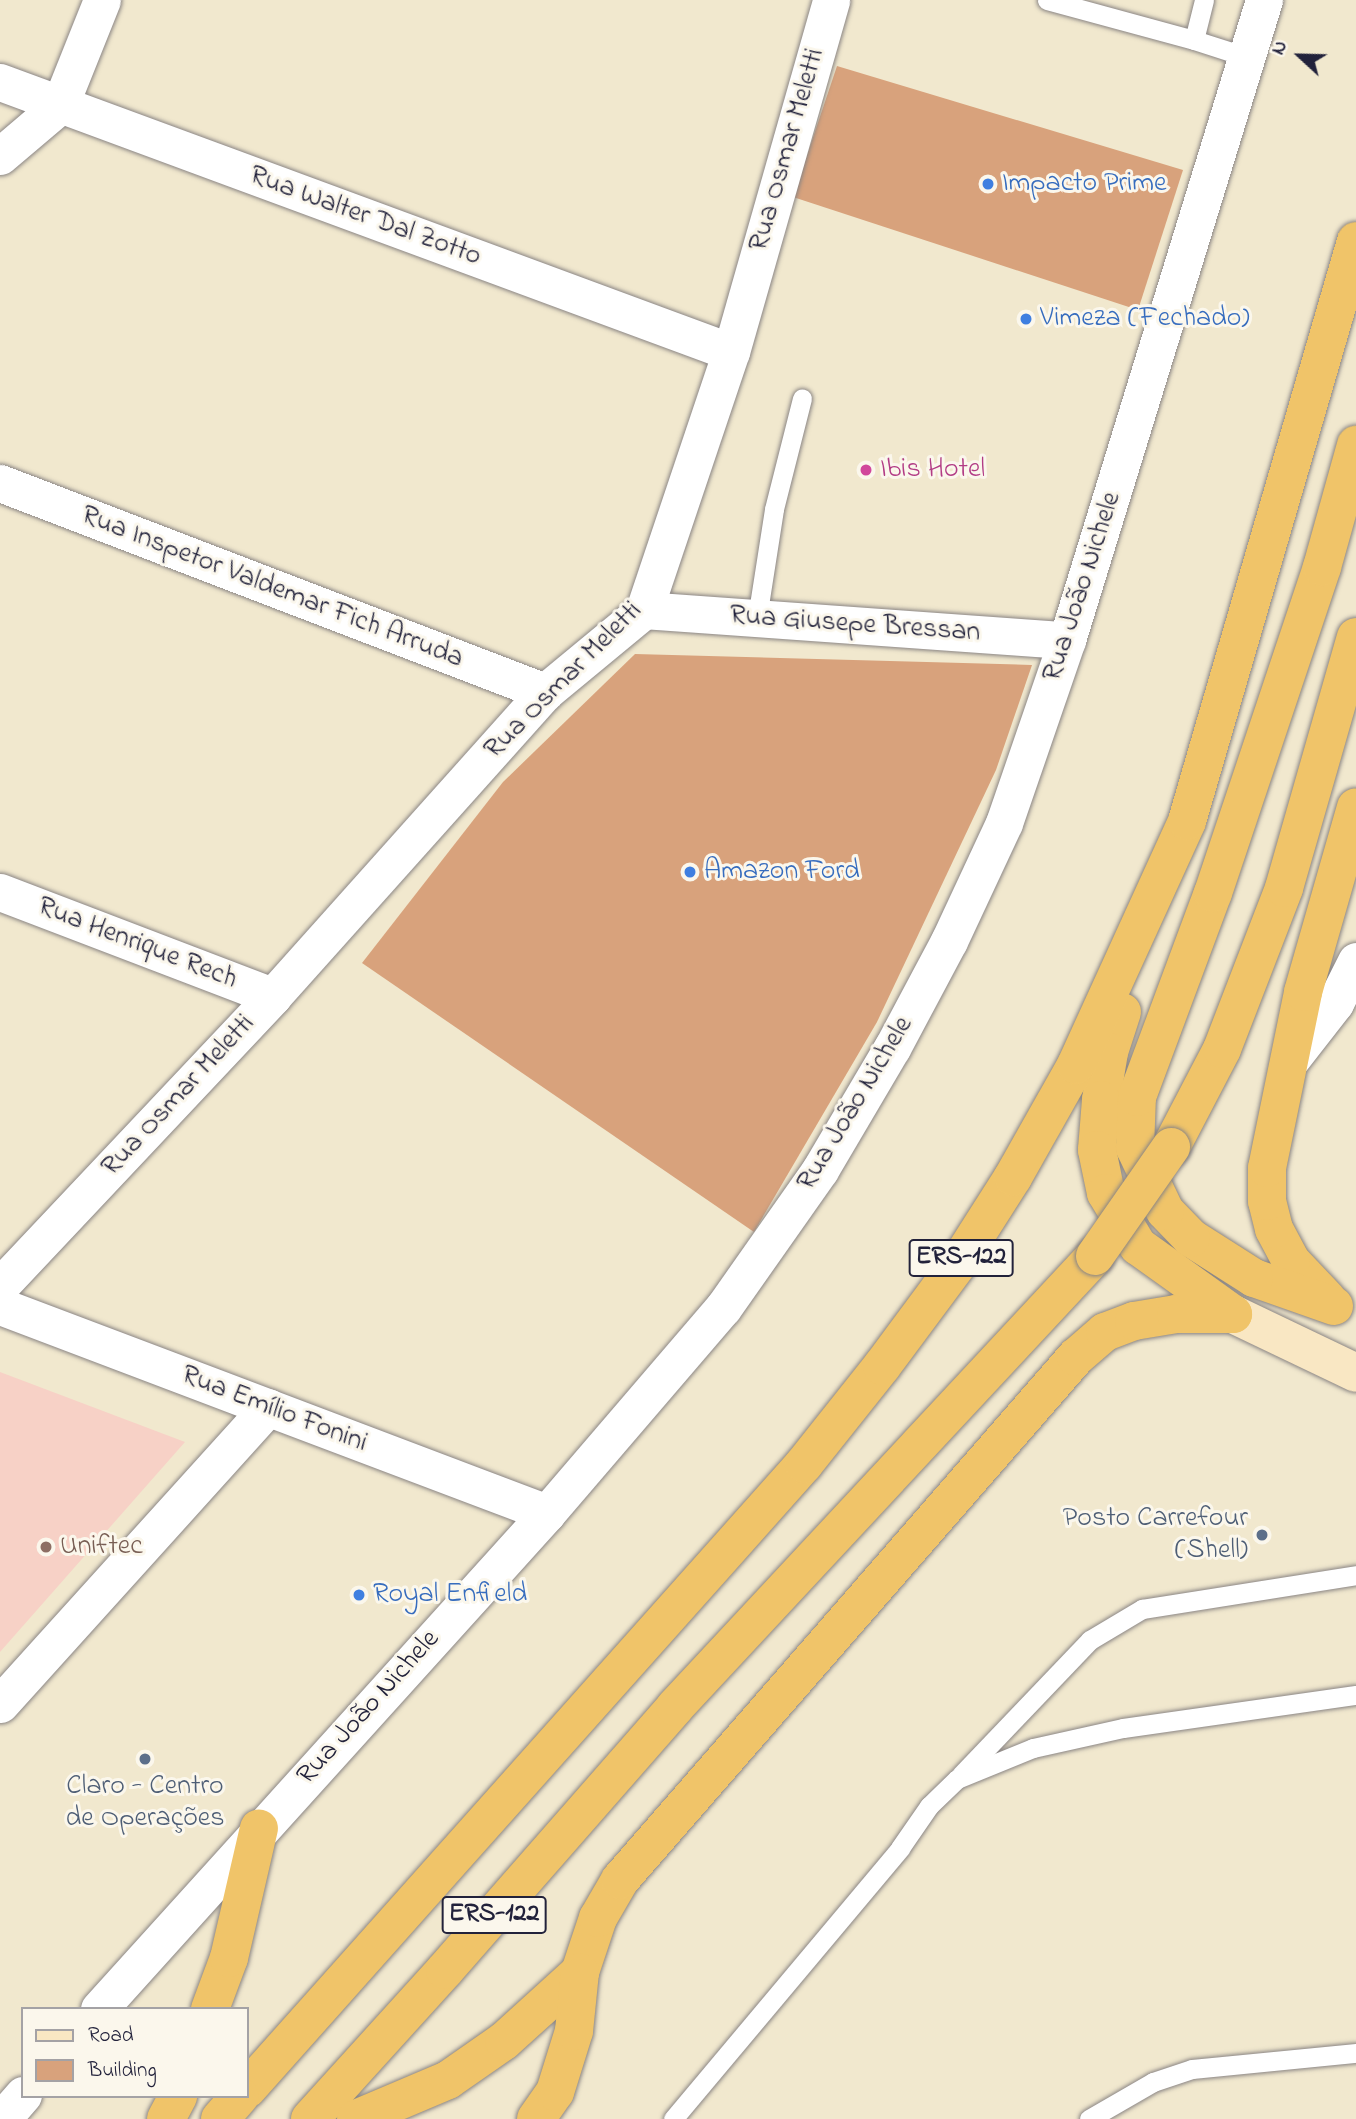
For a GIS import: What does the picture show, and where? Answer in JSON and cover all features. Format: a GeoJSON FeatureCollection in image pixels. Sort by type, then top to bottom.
{"type":"FeatureCollection","features":[{"type":"Feature","properties":{"kind":"highway","name":"ERS-122"},"geometry":{"type":"LineString","coordinates":[[248,2088],[804,1464],[957,1265],[1006,1188],[1063,1087],[1187,821],[1356,241]]}},
{"type":"Feature","properties":{"kind":"highway"},"geometry":{"type":"LineString","coordinates":[[1345,1311],[1254,1278],[1191,1238],[1165,1211],[1135,1148],[1137,1097],[1217,880],[1322,567],[1356,445]]}},
{"type":"Feature","properties":{"kind":"highway","name":"ERS-122"},"geometry":{"type":"LineString","coordinates":[[310,2119],[446,1970],[675,1707],[1094,1256],[1171,1147],[1222,1049],[1284,888],[1356,637]]}},
{"type":"Feature","properties":{"kind":"highway"},"geometry":{"type":"LineString","coordinates":[[1345,1311],[1291,1261],[1274,1229],[1267,1200],[1267,1168],[1292,1058],[1303,992],[1356,807]]}},
{"type":"Feature","properties":{"kind":"highway"},"geometry":{"type":"LineString","coordinates":[[1187,821],[1109,1052],[1101,1100],[1097,1150],[1105,1193],[1138,1246],[1233,1314]]}},
{"type":"Feature","properties":{"kind":"highway"},"geometry":{"type":"LineString","coordinates":[[536,2119],[555,2092],[574,2031],[580,1972],[598,1918],[620,1880],[1076,1357],[1105,1332],[1134,1321],[1176,1314],[1233,1314]]}},
{"type":"Feature","properties":{"kind":"highway"},"geometry":{"type":"LineString","coordinates":[[211,2007],[229,1958],[260,1828]]}},
{"type":"Feature","properties":{"kind":"highway"},"geometry":{"type":"LineString","coordinates":[[362,2118],[448,2081],[504,2041],[580,1972]]}},
{"type":"Feature","properties":{"kind":"highway"},"geometry":{"type":"LineString","coordinates":[[166,2119],[177,2098]]}},
{"type":"Feature","properties":{"kind":"highway"},"geometry":{"type":"LineString","coordinates":[[220,2119],[238,2098]]}},
{"type":"Feature","properties":{"kind":"main road"},"geometry":{"type":"LineString","coordinates":[[1233,1314],[1356,1373]]}},
{"type":"Feature","properties":{"kind":"street"},"geometry":{"type":"LineString","coordinates":[[0,156],[60,105],[102,0]]}},
{"type":"Feature","properties":{"kind":"street","name":"Rua Osmar Meletti"},"geometry":{"type":"LineString","coordinates":[[0,1286],[273,996],[545,692],[644,610],[731,352],[831,0]]}},
{"type":"Feature","properties":{"kind":"street","name":"Rua João Nichele"},"geometry":{"type":"LineString","coordinates":[[101,2007],[547,1513],[723,1308],[833,1148],[892,1048],[943,953],[999,835],[1067,640],[1264,0]]}},
{"type":"Feature","properties":{"kind":"street","name":"Rua Walter Dal Zotto"},"geometry":{"type":"LineString","coordinates":[[0,82],[731,352]]}},
{"type":"Feature","properties":{"kind":"street","name":"Rua Inspetor Valdemar Fich Arruda"},"geometry":{"type":"LineString","coordinates":[[0,483],[545,692]]}},
{"type":"Feature","properties":{"kind":"street","name":"Rua Giusepe Bressan"},"geometry":{"type":"LineString","coordinates":[[644,610],[1067,640]]}},
{"type":"Feature","properties":{"kind":"street","name":"Rua Henrique Rech"},"geometry":{"type":"LineString","coordinates":[[0,892],[273,996]]}},
{"type":"Feature","properties":{"kind":"street"},"geometry":{"type":"LineString","coordinates":[[1292,1058],[1335,1003],[1356,961]]}},
{"type":"Feature","properties":{"kind":"street","name":"Rua Emílio Fonini"},"geometry":{"type":"LineString","coordinates":[[0,1306],[547,1513]]}},
{"type":"Feature","properties":{"kind":"street"},"geometry":{"type":"LineString","coordinates":[[0,1704],[268,1407]]}},
{"type":"Feature","properties":{"kind":"street"},"geometry":{"type":"LineString","coordinates":[[2,2119],[21,2097]]}},
{"type":"Feature","properties":{"kind":"lane"},"geometry":{"type":"LineString","coordinates":[[1194,40],[1204,0]]}},
{"type":"Feature","properties":{"kind":"lane"},"geometry":{"type":"LineString","coordinates":[[1059,2],[1247,57]]}},
{"type":"Feature","properties":{"kind":"lane"},"geometry":{"type":"LineString","coordinates":[[757,618],[774,509],[802,398]]}},
{"type":"Feature","properties":{"kind":"lane"},"geometry":{"type":"LineString","coordinates":[[673,2119],[900,1848],[929,1806],[1090,1640],[1142,1609],[1356,1575]]}},
{"type":"Feature","properties":{"kind":"lane"},"geometry":{"type":"LineString","coordinates":[[957,1779],[1033,1748],[1123,1728],[1356,1695]]}},
{"type":"Feature","properties":{"kind":"lane"},"geometry":{"type":"LineString","coordinates":[[1089,2119],[1153,2082],[1192,2069],[1356,2053]]}},
{"type":"Feature","properties":{"kind":"shaded area","name":"Uniftec"},"geometry":{"type":"Polygon","coordinates":[[[0,1372],[185,1442],[0,1652],[0,1372]]]}},
{"type":"Feature","properties":{"kind":"building","name":"Impacto Prime"},"geometry":{"type":"Polygon","coordinates":[[[837,66],[1183,170],[1138,310],[793,197],[837,66]]]}},
{"type":"Feature","properties":{"kind":"building","name":"Amazon Ford"},"geometry":{"type":"Polygon","coordinates":[[[635,654],[1032,665],[996,770],[877,1022],[754,1232],[362,963],[503,782],[635,654]]]}},
{"type":"Feature","properties":{"kind":"place","name":"Impacto Prime"},"geometry":{"type":"Point","coordinates":[988,184]}},
{"type":"Feature","properties":{"kind":"place","name":"Vimeza (Fechado)"},"geometry":{"type":"Point","coordinates":[1026,319]}},
{"type":"Feature","properties":{"kind":"place","name":"Ibis Hotel"},"geometry":{"type":"Point","coordinates":[866,470]}},
{"type":"Feature","properties":{"kind":"place","name":"Amazon Ford"},"geometry":{"type":"Point","coordinates":[690,872]}},
{"type":"Feature","properties":{"kind":"place","name":"Posto Carrefour (Shell)"},"geometry":{"type":"Point","coordinates":[1262,1535]}},
{"type":"Feature","properties":{"kind":"place","name":"Uniftec"},"geometry":{"type":"Point","coordinates":[46,1547]}},
{"type":"Feature","properties":{"kind":"place","name":"Royal Enfield"},"geometry":{"type":"Point","coordinates":[359,1595]}},
{"type":"Feature","properties":{"kind":"place","name":"Claro - Centro de Operações"},"geometry":{"type":"Point","coordinates":[145,1759]}}]}
